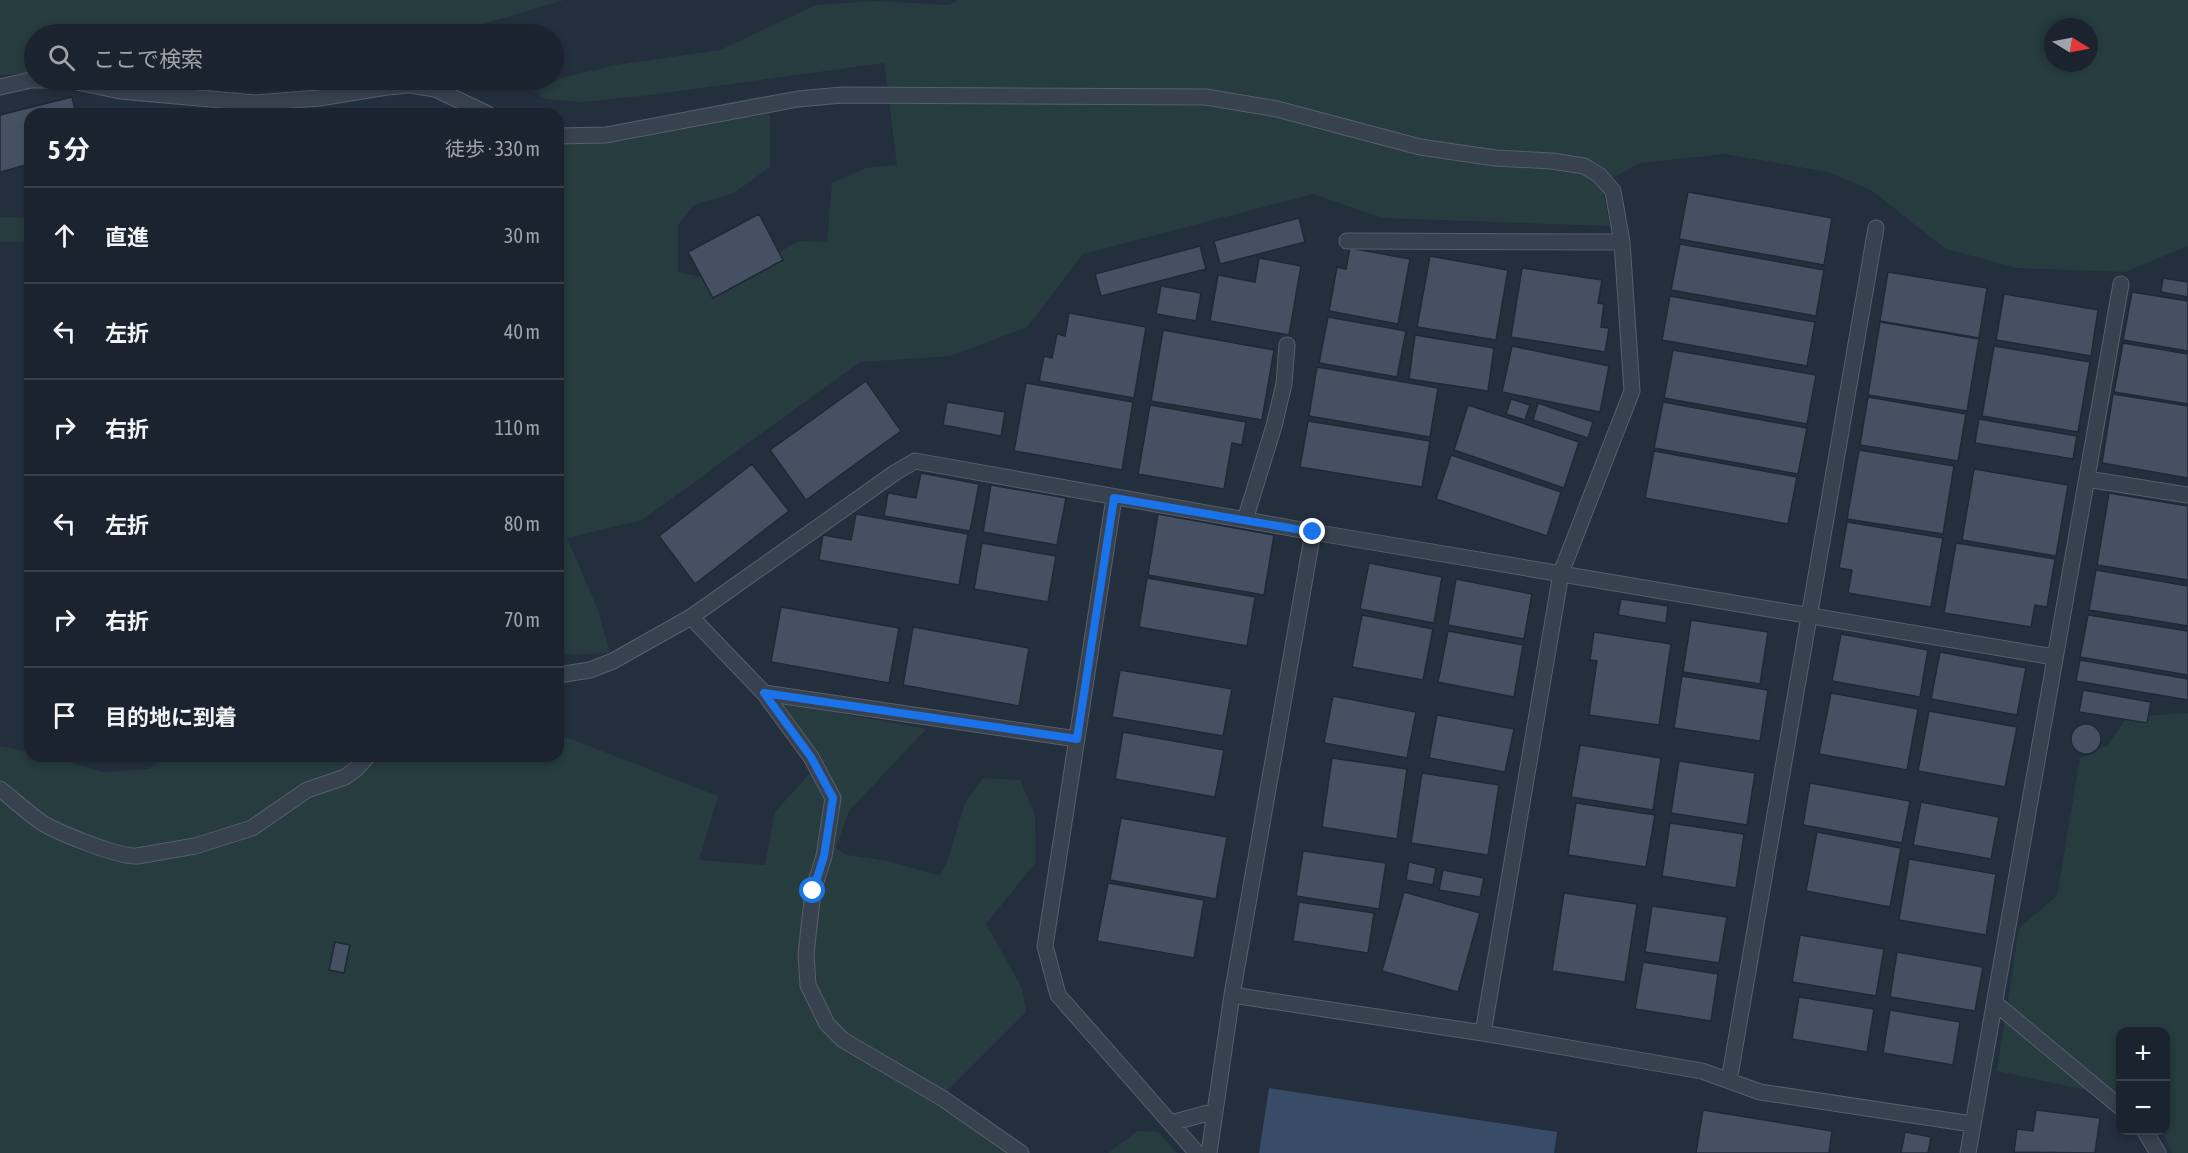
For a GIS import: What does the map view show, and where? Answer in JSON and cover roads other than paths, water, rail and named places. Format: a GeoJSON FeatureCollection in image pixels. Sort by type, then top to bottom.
{"type":"FeatureCollection","features":[{"type":"Feature","properties":{"kind":"street"},"geometry":{"type":"LineString","coordinates":[[0,87],[24,82]]}},
{"type":"Feature","properties":{"kind":"street"},"geometry":{"type":"LineString","coordinates":[[115,90],[256,103],[319,98],[368,90]]}},
{"type":"Feature","properties":{"kind":"street"},"geometry":{"type":"LineString","coordinates":[[437,90],[475,108]]}},
{"type":"Feature","properties":{"kind":"street"},"geometry":{"type":"LineString","coordinates":[[564,136],[606,135],[798,99],[842,95],[1206,97],[1278,109],[1420,147],[1495,158],[1552,161],[1584,166],[1599,175],[1613,191],[1622,242],[1632,392],[1561,573],[1483,1033]]}},
{"type":"Feature","properties":{"kind":"street"},"geometry":{"type":"LineString","coordinates":[[1729,1081],[1811,616],[1876,228]]}},
{"type":"Feature","properties":{"kind":"street"},"geometry":{"type":"LineString","coordinates":[[1347,241],[1622,242]]}},
{"type":"Feature","properties":{"kind":"street"},"geometry":{"type":"LineString","coordinates":[[1968,1153],[2121,284]]}},
{"type":"Feature","properties":{"kind":"street"},"geometry":{"type":"LineString","coordinates":[[1245,520],[1282,395],[1287,345]]}},
{"type":"Feature","properties":{"kind":"street"},"geometry":{"type":"LineString","coordinates":[[564,674],[590,670],[613,661],[691,617],[896,472],[915,461],[1114,498],[2054,657]]}},
{"type":"Feature","properties":{"kind":"street"},"geometry":{"type":"LineString","coordinates":[[2087,480],[2188,495]]}},
{"type":"Feature","properties":{"kind":"street"},"geometry":{"type":"LineString","coordinates":[[1114,498],[1045,946],[1058,995],[1197,1153]]}},
{"type":"Feature","properties":{"kind":"street"},"geometry":{"type":"LineString","coordinates":[[1209,1153],[1232,995],[1313,532]]}},
{"type":"Feature","properties":{"kind":"street"},"geometry":{"type":"LineString","coordinates":[[691,617],[764,693],[811,757],[833,798],[824,856],[813,891],[806,954],[808,986],[827,1024],[843,1040],[942,1098],[1021,1153]]}},
{"type":"Feature","properties":{"kind":"street"},"geometry":{"type":"LineString","coordinates":[[764,693],[1077,739]]}},
{"type":"Feature","properties":{"kind":"street"},"geometry":{"type":"LineString","coordinates":[[0,789],[45,824],[99,847],[137,856],[195,846],[252,828],[307,790],[345,777],[363,762]]}},
{"type":"Feature","properties":{"kind":"street"},"geometry":{"type":"LineString","coordinates":[[1232,995],[1483,1033],[1702,1071],[1760,1092],[1972,1124]]}},
{"type":"Feature","properties":{"kind":"street"},"geometry":{"type":"LineString","coordinates":[[1995,1003],[2116,1103]]}},
{"type":"Feature","properties":{"kind":"street"},"geometry":{"type":"LineString","coordinates":[[1171,1123],[1215,1111]]}},
{"type":"Feature","properties":{"kind":"street"},"geometry":{"type":"LineString","coordinates":[[2147,1135],[2158,1153]]}},
{"type":"Feature","properties":{"kind":"water"},"geometry":{"type":"Polygon","coordinates":[[[1269,1088],[1557,1132],[1554,1153],[1259,1153],[1269,1088]]]}}]}
